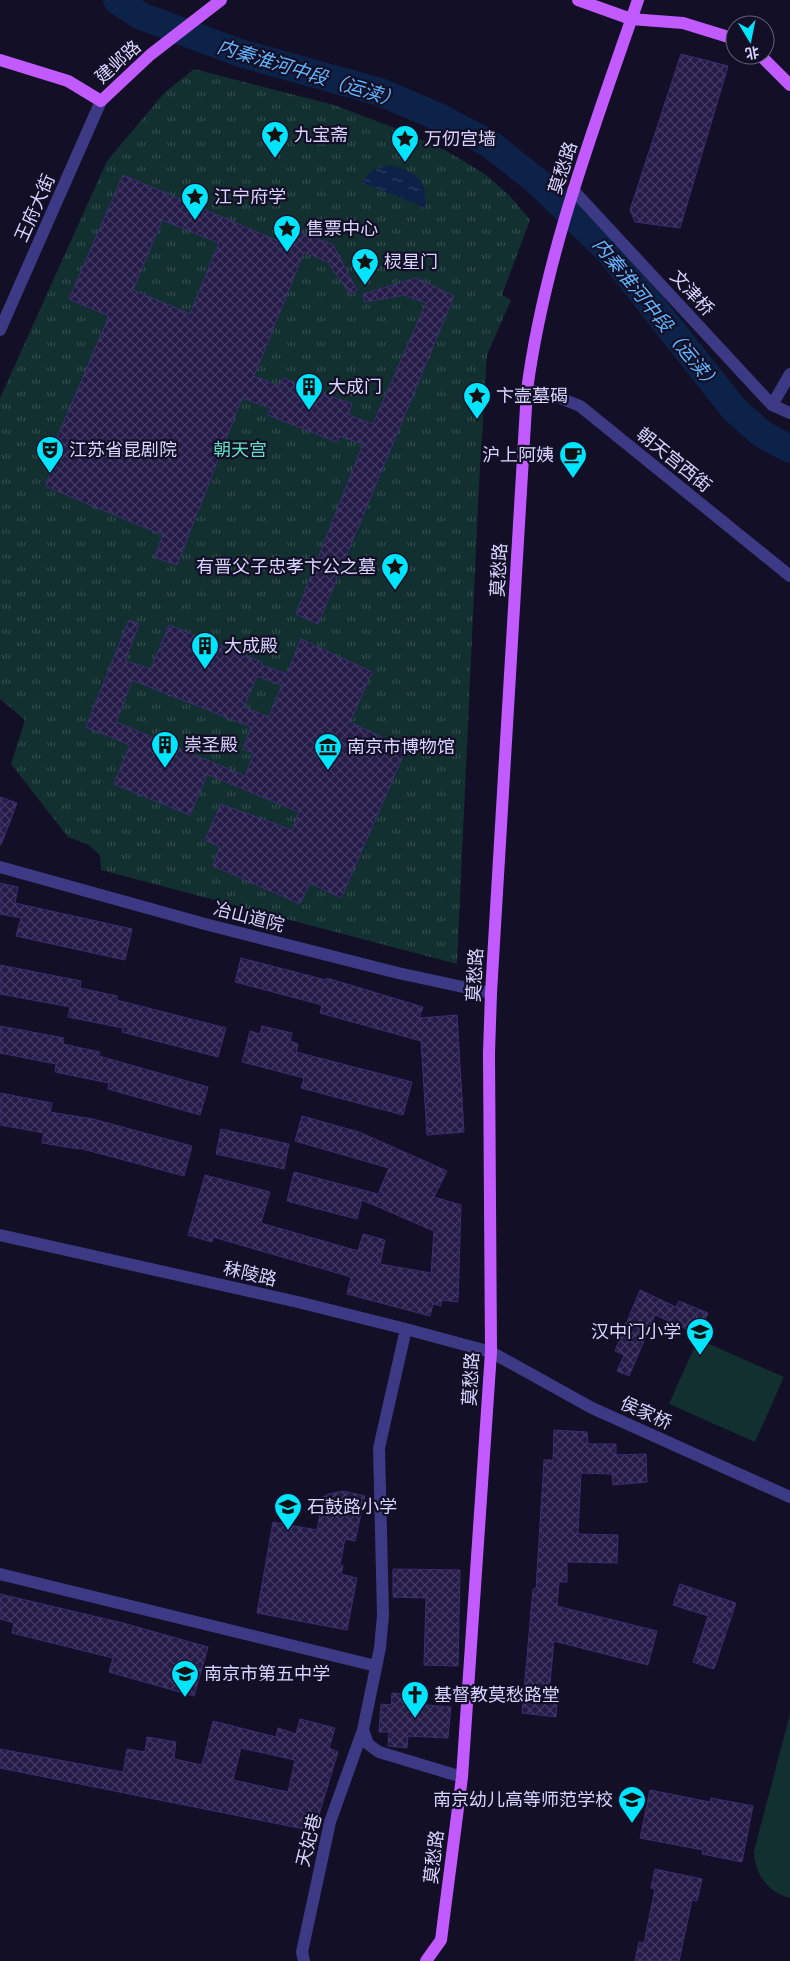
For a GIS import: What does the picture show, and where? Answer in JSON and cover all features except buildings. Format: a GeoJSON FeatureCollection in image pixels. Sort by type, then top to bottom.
{"type":"FeatureCollection","features":[{"type":"Feature","properties":{"kind":"main road","name":"建邺路"},"geometry":{"type":"LineString","coordinates":[[0,60],[68,81],[101,100],[150,55],[221,0]]}},
{"type":"Feature","properties":{"kind":"main road"},"geometry":{"type":"LineString","coordinates":[[578,0],[631,20],[682,23],[725,36]]}},
{"type":"Feature","properties":{"kind":"main road","name":"莫愁路"},"geometry":{"type":"LineString","coordinates":[[426,1961],[441,1940],[462,1777],[491,1352],[489,1053],[491,993],[527,390],[534,342],[551,265],[573,190],[638,0]]}},
{"type":"Feature","properties":{"kind":"main road"},"geometry":{"type":"LineString","coordinates":[[770,65],[790,85]]}},
{"type":"Feature","properties":{"kind":"street","name":"王府大街"},"geometry":{"type":"LineString","coordinates":[[0,330],[101,100]]}},
{"type":"Feature","properties":{"kind":"street","name":"文津桥"},"geometry":{"type":"LineString","coordinates":[[573,190],[772,405],[790,413]]}},
{"type":"Feature","properties":{"kind":"street"},"geometry":{"type":"LineString","coordinates":[[772,405],[790,374]]}},
{"type":"Feature","properties":{"kind":"street","name":"朝天宫西街"},"geometry":{"type":"LineString","coordinates":[[527,390],[550,394],[580,406],[790,576]]}},
{"type":"Feature","properties":{"kind":"street","name":"冶山道院"},"geometry":{"type":"LineString","coordinates":[[0,867],[205,924],[398,973],[491,993]]}},
{"type":"Feature","properties":{"kind":"street","name":"秣陵路"},"geometry":{"type":"LineString","coordinates":[[0,1235],[406,1329],[491,1352]]}},
{"type":"Feature","properties":{"kind":"street","name":"天妃巷"},"geometry":{"type":"LineString","coordinates":[[304,1961],[302,1952],[330,1822],[363,1730],[376,1666],[383,1615],[379,1448],[406,1329]]}},
{"type":"Feature","properties":{"kind":"street","name":"侯家桥"},"geometry":{"type":"LineString","coordinates":[[491,1352],[592,1408],[790,1497]]}},
{"type":"Feature","properties":{"kind":"street"},"geometry":{"type":"LineString","coordinates":[[0,1574],[376,1666]]}},
{"type":"Feature","properties":{"kind":"street"},"geometry":{"type":"LineString","coordinates":[[363,1730],[368,1744],[379,1752],[462,1777]]}},
{"type":"Feature","properties":{"kind":"green space","name":"朝天宫"},"geometry":{"type":"Polygon","coordinates":[[[194,69],[334,105],[445,150],[485,174],[509,195],[530,220],[502,295],[511,300],[487,355],[479,484],[457,964],[101,870],[100,855],[87,844],[68,837],[11,764],[25,720],[0,699],[0,398],[107,161],[165,92],[194,69]]]}},
{"type":"Feature","properties":{"kind":"green space"},"geometry":{"type":"Polygon","coordinates":[[[698,1339],[784,1377],[755,1442],[669,1404],[698,1339]]]}},
{"type":"Feature","properties":{"kind":"green space"},"geometry":{"type":"Polygon","coordinates":[[[790,1714],[790,1898],[775,1892],[764,1881],[757,1867],[754,1851],[790,1714]]]}},
{"type":"Feature","properties":{"kind":"water"},"geometry":{"type":"Polygon","coordinates":[[[389,165],[412,173],[418,178],[425,190],[425,208],[361,182],[373,170],[389,165]]]}},
{"type":"Feature","properties":{"kind":"waterway","name":"内秦淮河中段（运渎）"},"geometry":{"type":"LineString","coordinates":[[117,0],[141,16],[240,53],[380,92],[441,118],[490,144],[539,183],[609,251],[734,409],[762,434],[790,449]]}},
{"type":"Feature","properties":{"kind":"place","name":"九宝斋"},"geometry":{"type":"Point","coordinates":[275,159]}},
{"type":"Feature","properties":{"kind":"place","name":"万仞宫墙"},"geometry":{"type":"Point","coordinates":[405,163]}},
{"type":"Feature","properties":{"kind":"place","name":"江宁府学"},"geometry":{"type":"Point","coordinates":[195,221]}},
{"type":"Feature","properties":{"kind":"place","name":"售票中心"},"geometry":{"type":"Point","coordinates":[287,253]}},
{"type":"Feature","properties":{"kind":"place","name":"棂星门"},"geometry":{"type":"Point","coordinates":[365,286]}},
{"type":"Feature","properties":{"kind":"place","name":"大成门"},"geometry":{"type":"Point","coordinates":[309,411]}},
{"type":"Feature","properties":{"kind":"place","name":"卞壸墓碣"},"geometry":{"type":"Point","coordinates":[477,420]}},
{"type":"Feature","properties":{"kind":"place","name":"江苏省昆剧院"},"geometry":{"type":"Point","coordinates":[50,474]}},
{"type":"Feature","properties":{"kind":"place","name":"沪上阿姨"},"geometry":{"type":"Point","coordinates":[573,479]}},
{"type":"Feature","properties":{"kind":"place","name":"有晋父子忠孝卞公之墓"},"geometry":{"type":"Point","coordinates":[395,591]}},
{"type":"Feature","properties":{"kind":"place","name":"大成殿"},"geometry":{"type":"Point","coordinates":[205,670]}},
{"type":"Feature","properties":{"kind":"place","name":"崇圣殿"},"geometry":{"type":"Point","coordinates":[165,769]}},
{"type":"Feature","properties":{"kind":"place","name":"南京市博物馆"},"geometry":{"type":"Point","coordinates":[328,771]}},
{"type":"Feature","properties":{"kind":"place","name":"汉中门小学"},"geometry":{"type":"Point","coordinates":[700,1356]}},
{"type":"Feature","properties":{"kind":"place","name":"石鼓路小学"},"geometry":{"type":"Point","coordinates":[288,1531]}},
{"type":"Feature","properties":{"kind":"place","name":"南京市第五中学"},"geometry":{"type":"Point","coordinates":[185,1698]}},
{"type":"Feature","properties":{"kind":"place","name":"基督教莫愁路堂"},"geometry":{"type":"Point","coordinates":[415,1719]}},
{"type":"Feature","properties":{"kind":"place","name":"南京幼儿高等师范学校"},"geometry":{"type":"Point","coordinates":[632,1824]}}]}
